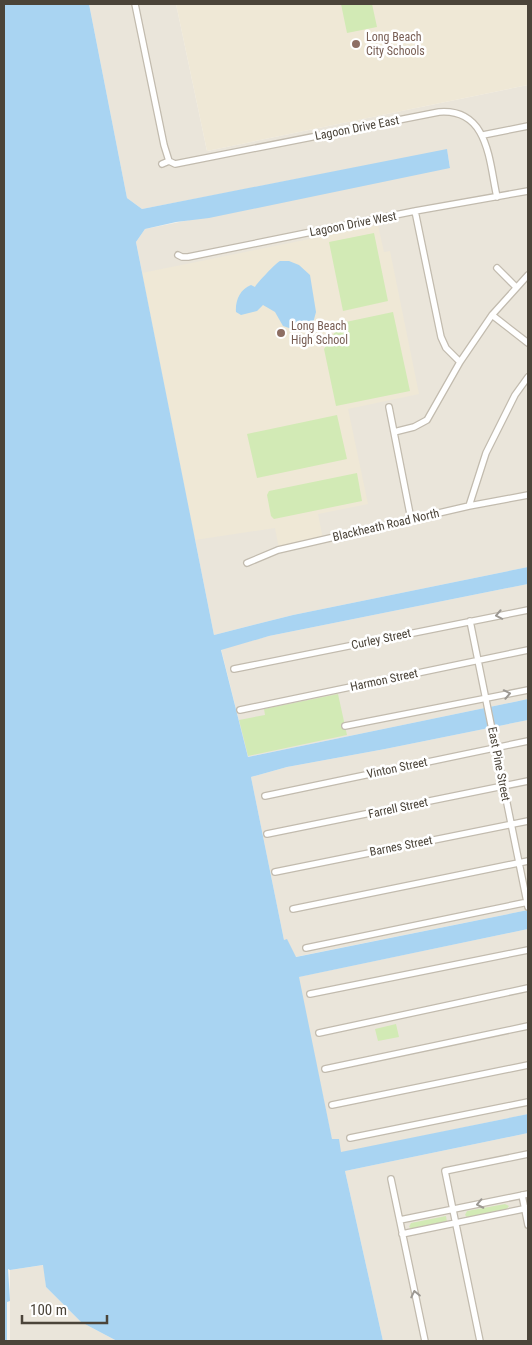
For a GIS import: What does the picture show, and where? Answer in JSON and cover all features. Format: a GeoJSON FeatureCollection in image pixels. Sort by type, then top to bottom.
{"type":"FeatureCollection","features":[{"type":"Feature","properties":{"kind":"street"},"geometry":{"type":"LineString","coordinates":[[135,4],[164,145],[169,161]]}},
{"type":"Feature","properties":{"kind":"street","name":"Lagoon Drive East"},"geometry":{"type":"LineString","coordinates":[[162,164],[169,161],[175,164],[446,112],[457,113],[466,118],[477,126],[483,135]]}},
{"type":"Feature","properties":{"kind":"street"},"geometry":{"type":"LineString","coordinates":[[497,197],[483,135],[528,126]]}},
{"type":"Feature","properties":{"kind":"street","name":"Lagoon Drive West"},"geometry":{"type":"LineString","coordinates":[[178,255],[188,257],[415,211],[528,191]]}},
{"type":"Feature","properties":{"kind":"street"},"geometry":{"type":"LineString","coordinates":[[415,211],[441,337],[446,348],[460,362]]}},
{"type":"Feature","properties":{"kind":"street"},"geometry":{"type":"LineString","coordinates":[[496,268],[516,287]]}},
{"type":"Feature","properties":{"kind":"street"},"geometry":{"type":"LineString","coordinates":[[394,432],[414,427],[427,420],[460,362],[492,315],[528,275]]}},
{"type":"Feature","properties":{"kind":"street"},"geometry":{"type":"LineString","coordinates":[[492,315],[528,343]]}},
{"type":"Feature","properties":{"kind":"street"},"geometry":{"type":"LineString","coordinates":[[470,506],[486,453],[515,395],[528,377]]}},
{"type":"Feature","properties":{"kind":"street"},"geometry":{"type":"LineString","coordinates":[[389,407],[411,519]]}},
{"type":"Feature","properties":{"kind":"street","name":"Blackheath Road North"},"geometry":{"type":"LineString","coordinates":[[247,563],[278,550],[470,506],[528,495]]}},
{"type":"Feature","properties":{"kind":"street","name":"Curley Street"},"geometry":{"type":"LineString","coordinates":[[234,669],[528,610]]}},
{"type":"Feature","properties":{"kind":"street","name":"East Pine Street"},"geometry":{"type":"LineString","coordinates":[[470,621],[528,904]]}},
{"type":"Feature","properties":{"kind":"street","name":"Harmon Street"},"geometry":{"type":"LineString","coordinates":[[240,710],[528,650]]}},
{"type":"Feature","properties":{"kind":"street"},"geometry":{"type":"LineString","coordinates":[[345,726],[486,701],[528,690]]}},
{"type":"Feature","properties":{"kind":"street","name":"Vinton Street"},"geometry":{"type":"LineString","coordinates":[[265,796],[528,741]]}},
{"type":"Feature","properties":{"kind":"street","name":"Farrell Street"},"geometry":{"type":"LineString","coordinates":[[267,834],[528,781]]}},
{"type":"Feature","properties":{"kind":"street","name":"Barnes Street"},"geometry":{"type":"LineString","coordinates":[[274,872],[528,821]]}},
{"type":"Feature","properties":{"kind":"street"},"geometry":{"type":"LineString","coordinates":[[293,909],[528,861]]}},
{"type":"Feature","properties":{"kind":"street"},"geometry":{"type":"LineString","coordinates":[[306,948],[528,904]]}},
{"type":"Feature","properties":{"kind":"street"},"geometry":{"type":"LineString","coordinates":[[310,994],[528,950]]}},
{"type":"Feature","properties":{"kind":"street"},"geometry":{"type":"LineString","coordinates":[[319,1033],[528,988]]}},
{"type":"Feature","properties":{"kind":"street"},"geometry":{"type":"LineString","coordinates":[[325,1068],[528,1026]]}},
{"type":"Feature","properties":{"kind":"street"},"geometry":{"type":"LineString","coordinates":[[332,1105],[528,1065]]}},
{"type":"Feature","properties":{"kind":"street"},"geometry":{"type":"LineString","coordinates":[[350,1138],[528,1102]]}},
{"type":"Feature","properties":{"kind":"street"},"geometry":{"type":"LineString","coordinates":[[480,1341],[445,1171],[528,1154]]}},
{"type":"Feature","properties":{"kind":"street"},"geometry":{"type":"LineString","coordinates":[[391,1179],[425,1341]]}},
{"type":"Feature","properties":{"kind":"street"},"geometry":{"type":"LineString","coordinates":[[400,1220],[525,1194],[528,1225]]}},
{"type":"Feature","properties":{"kind":"street"},"geometry":{"type":"LineString","coordinates":[[402,1234],[527,1208]]}},
{"type":"Feature","properties":{"kind":"shaded area"},"geometry":{"type":"Polygon","coordinates":[[[89,4],[176,4],[207,151],[528,85],[528,567],[293,615],[214,635],[136,242],[145,229],[450,167],[447,150],[142,209],[127,198],[89,4]]]}},
{"type":"Feature","properties":{"kind":"shaded area","name":"Long Beach City Schools"},"geometry":{"type":"Polygon","coordinates":[[[176,4],[528,4],[528,85],[207,151],[176,4]]]}},
{"type":"Feature","properties":{"kind":"shaded area","name":"Long Beach High School"},"geometry":{"type":"Polygon","coordinates":[[[378,225],[384,252],[390,251],[419,394],[348,409],[368,504],[318,514],[323,539],[279,549],[275,528],[195,540],[142,273],[378,225]]]}},
{"type":"Feature","properties":{"kind":"shaded area"},"geometry":{"type":"Polygon","coordinates":[[[528,584],[528,699],[248,757],[221,649],[269,636],[528,584]]]}},
{"type":"Feature","properties":{"kind":"shaded area"},"geometry":{"type":"Polygon","coordinates":[[[528,720],[528,910],[295,957],[287,940],[284,940],[251,777],[287,767],[528,720]]]}},
{"type":"Feature","properties":{"kind":"shaded area"},"geometry":{"type":"Polygon","coordinates":[[[528,929],[528,1114],[341,1153],[332,1140],[298,977],[528,929]]]}},
{"type":"Feature","properties":{"kind":"shaded area"},"geometry":{"type":"Polygon","coordinates":[[[528,1133],[528,1341],[383,1341],[345,1171],[528,1133]]]}},
{"type":"Feature","properties":{"kind":"shaded area"},"geometry":{"type":"Polygon","coordinates":[[[44,1265],[46,1287],[81,1322],[117,1341],[10,1341],[10,1270],[44,1265]]]}},
{"type":"Feature","properties":{"kind":"green space"},"geometry":{"type":"Polygon","coordinates":[[[341,4],[372,4],[377,27],[347,33],[341,4]]]}},
{"type":"Feature","properties":{"kind":"green space"},"geometry":{"type":"Polygon","coordinates":[[[374,233],[388,301],[343,311],[329,242],[374,233]]]}},
{"type":"Feature","properties":{"kind":"green space"},"geometry":{"type":"Polygon","coordinates":[[[393,312],[410,391],[336,406],[324,349],[341,323],[393,312]]]}},
{"type":"Feature","properties":{"kind":"green space"},"geometry":{"type":"Polygon","coordinates":[[[337,415],[347,459],[257,478],[247,434],[337,415]]]}},
{"type":"Feature","properties":{"kind":"green space"},"geometry":{"type":"Polygon","coordinates":[[[357,473],[362,501],[274,519],[271,516],[267,495],[269,491],[357,473]]]}},
{"type":"Feature","properties":{"kind":"green space"},"geometry":{"type":"Polygon","coordinates":[[[338,694],[347,735],[248,756],[239,720],[265,715],[264,709],[338,694]]]}},
{"type":"Feature","properties":{"kind":"green space"},"geometry":{"type":"Polygon","coordinates":[[[396,1024],[399,1037],[378,1041],[375,1029],[396,1024]]]}},
{"type":"Feature","properties":{"kind":"green space"},"geometry":{"type":"Polygon","coordinates":[[[505,1204],[509,1206],[506,1210],[468,1218],[465,1215],[467,1211],[505,1204]]]}},
{"type":"Feature","properties":{"kind":"green space"},"geometry":{"type":"Polygon","coordinates":[[[446,1216],[447,1222],[412,1229],[409,1227],[411,1223],[446,1216]]]}},
{"type":"Feature","properties":{"kind":"water"},"geometry":{"type":"Polygon","coordinates":[[[4,4],[89,4],[127,198],[142,209],[447,149],[450,168],[209,218],[176,222],[145,229],[136,242],[214,635],[293,615],[528,567],[528,584],[269,636],[221,650],[248,757],[528,699],[528,720],[287,767],[251,777],[284,940],[287,939],[296,957],[528,910],[528,929],[299,977],[332,1139],[339,1139],[341,1152],[528,1114],[528,1133],[345,1171],[383,1341],[117,1341],[81,1322],[46,1287],[43,1265],[8,1269],[10,1301],[7,1302],[7,1341],[4,1341],[4,4]]]}},
{"type":"Feature","properties":{"kind":"water"},"geometry":{"type":"Polygon","coordinates":[[[280,261],[289,261],[299,265],[310,275],[316,312],[312,327],[289,328],[283,326],[275,312],[263,305],[257,311],[241,315],[236,312],[237,300],[241,292],[251,285],[255,287],[280,261]]]}},
{"type":"Feature","properties":{"kind":"place","name":"Long Beach City Schools"},"geometry":{"type":"Point","coordinates":[356,44]}},
{"type":"Feature","properties":{"kind":"place","name":"Long Beach High School"},"geometry":{"type":"Point","coordinates":[281,333]}}]}
